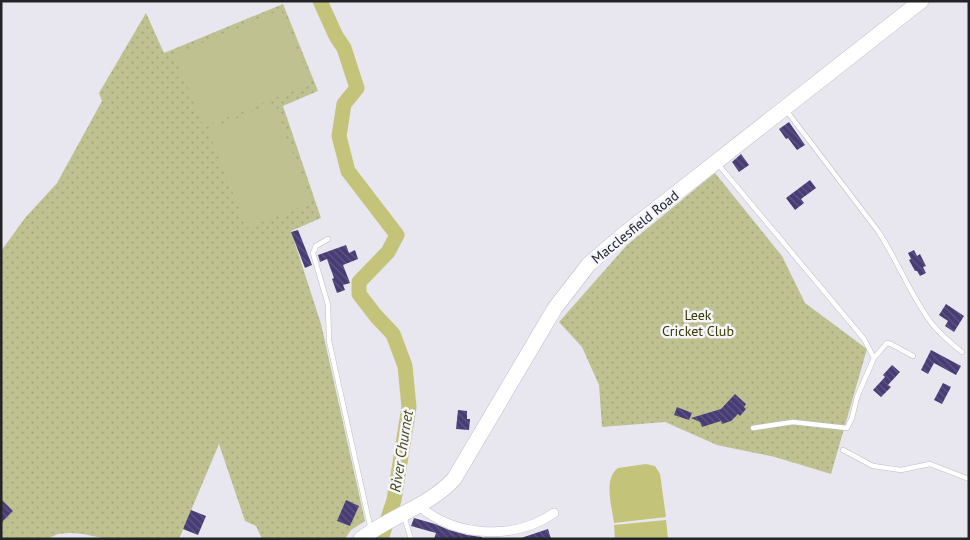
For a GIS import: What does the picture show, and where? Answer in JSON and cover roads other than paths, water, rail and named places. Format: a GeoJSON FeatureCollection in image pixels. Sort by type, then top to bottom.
{"type":"FeatureCollection","features":[{"type":"Feature","properties":{"kind":"highway","name":"Macclesfield Road"},"geometry":{"type":"LineString","coordinates":[[369,532],[419,506],[448,486],[555,308],[589,264],[622,235],[921,1]]}},
{"type":"Feature","properties":{"kind":"street"},"geometry":{"type":"LineString","coordinates":[[419,506],[437,520],[452,526],[492,534],[502,534],[529,528],[541,523],[554,513]]}},
{"type":"Feature","properties":{"kind":"lane"},"geometry":{"type":"LineString","coordinates":[[784,107],[892,251],[925,314],[944,337],[962,352]]}},
{"type":"Feature","properties":{"kind":"lane"},"geometry":{"type":"LineString","coordinates":[[716,162],[864,339],[874,358]]}},
{"type":"Feature","properties":{"kind":"lane"},"geometry":{"type":"LineString","coordinates":[[328,239],[316,246],[313,253],[328,305],[329,341],[369,532]]}},
{"type":"Feature","properties":{"kind":"lane"},"geometry":{"type":"LineString","coordinates":[[753,428],[793,422],[847,428],[852,418],[857,397],[874,358],[887,343],[912,356]]}},
{"type":"Feature","properties":{"kind":"lane"},"geometry":{"type":"LineString","coordinates":[[843,450],[873,466],[901,470],[930,464],[969,479]]}},
{"type":"Feature","properties":{"kind":"lane"},"geometry":{"type":"LineString","coordinates":[[401,515],[411,539]]}},
{"type":"Feature","properties":{"kind":"waterway","name":"River Churnet"},"geometry":{"type":"LineString","coordinates":[[320,1],[336,36],[344,48],[357,88],[344,104],[339,136],[348,171],[397,235],[388,252],[359,282],[359,294],[393,334],[405,366],[409,407],[394,500],[381,539]]}},
{"type":"Feature","properties":{"kind":"park label","name":"Leek Cricket Club"},"geometry":{"type":"Point","coordinates":[698,324]}}]}
